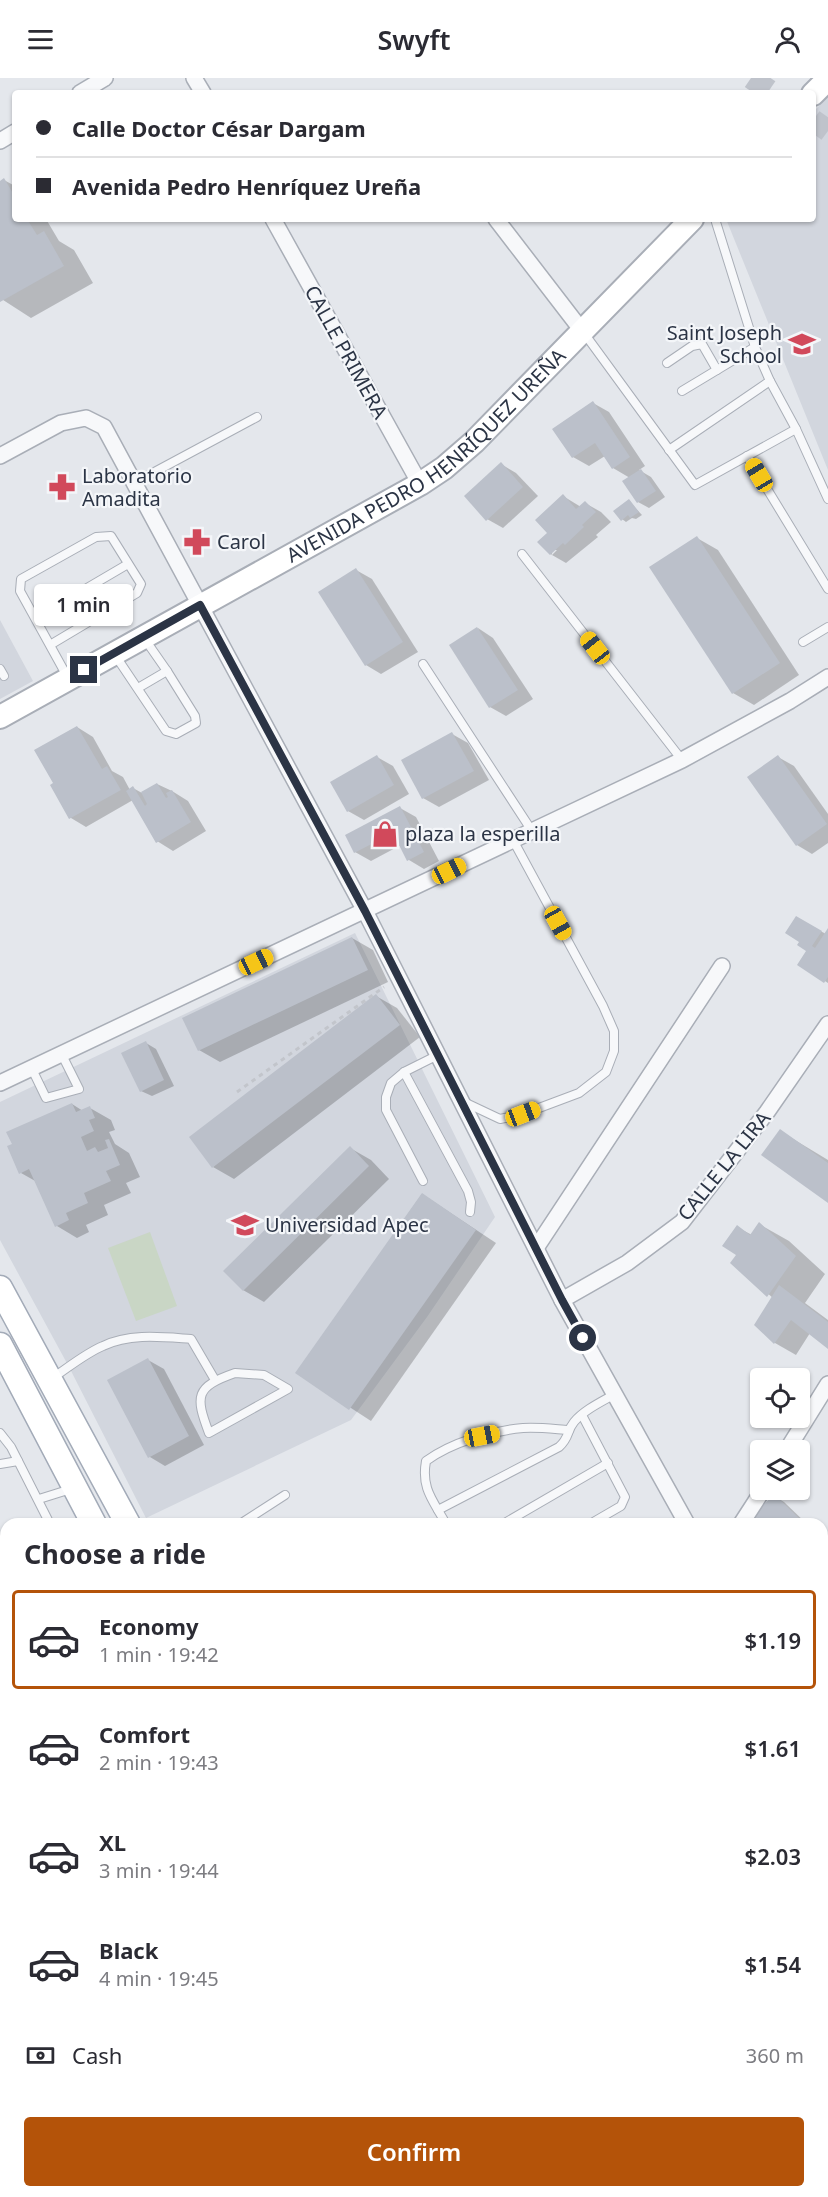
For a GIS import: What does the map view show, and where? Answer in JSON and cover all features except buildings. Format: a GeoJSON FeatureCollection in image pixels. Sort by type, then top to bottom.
{"type":"FeatureCollection","features":[{"type":"Feature","properties":{"kind":"main road"},"geometry":{"type":"LineString","coordinates":[[816,91],[828,79]]}},
{"type":"Feature","properties":{"kind":"main road","name":"AVENIDA PEDRO HENRÍQUEZ UREÑA"},"geometry":{"type":"LineString","coordinates":[[0,717],[420,484],[444,468],[474,442],[584,332],[689,222]]}},
{"type":"Feature","properties":{"kind":"main road"},"geometry":{"type":"LineString","coordinates":[[0,1288],[125,1518]]}},
{"type":"Feature","properties":{"kind":"main road"},"geometry":{"type":"LineString","coordinates":[[0,1345],[91,1518]]}},
{"type":"Feature","properties":{"kind":"street"},"geometry":{"type":"LineString","coordinates":[[85,90],[105,78]]}},
{"type":"Feature","properties":{"kind":"street","name":"CALLE PRIMERA"},"geometry":{"type":"LineString","coordinates":[[275,222],[420,484]]}},
{"type":"Feature","properties":{"kind":"street"},"geometry":{"type":"LineString","coordinates":[[498,222],[584,332]]}},
{"type":"Feature","properties":{"kind":"street"},"geometry":{"type":"LineString","coordinates":[[0,456],[61,423],[86,418],[104,427],[365,911],[562,1300],[684,1518]]}},
{"type":"Feature","properties":{"kind":"street"},"geometry":{"type":"LineString","coordinates":[[0,1083],[682,760],[790,701],[828,677]]}},
{"type":"Feature","properties":{"kind":"street"},"geometry":{"type":"LineString","coordinates":[[536,1248],[723,966]]}},
{"type":"Feature","properties":{"kind":"street","name":"CALLE LA LIRA"},"geometry":{"type":"LineString","coordinates":[[562,1300],[627,1263],[682,1221],[767,1113],[828,1024]]}},
{"type":"Feature","properties":{"kind":"street"},"geometry":{"type":"LineString","coordinates":[[793,1440],[828,1384]]}},
{"type":"Feature","properties":{"kind":"street"},"geometry":{"type":"LineString","coordinates":[[745,1518],[757,1500]]}},
{"type":"Feature","properties":{"kind":"lane"},"geometry":{"type":"LineString","coordinates":[[716,222],[755,347],[828,499]]}},
{"type":"Feature","properties":{"kind":"lane"},"geometry":{"type":"LineString","coordinates":[[584,332],[694,485],[796,429]]}},
{"type":"Feature","properties":{"kind":"lane"},"geometry":{"type":"LineString","coordinates":[[667,363],[692,346],[702,344],[717,370]]}},
{"type":"Feature","properties":{"kind":"lane"},"geometry":{"type":"LineString","coordinates":[[682,391],[755,347]]}},
{"type":"Feature","properties":{"kind":"lane"},"geometry":{"type":"LineString","coordinates":[[669,450],[770,381]]}},
{"type":"Feature","properties":{"kind":"lane"},"geometry":{"type":"LineString","coordinates":[[134,483],[256,417]]}},
{"type":"Feature","properties":{"kind":"lane"},"geometry":{"type":"LineString","coordinates":[[747,456],[828,589]]}},
{"type":"Feature","properties":{"kind":"lane"},"geometry":{"type":"LineString","coordinates":[[50,645],[137,593],[141,584],[111,537],[96,537],[21,579],[20,591],[36,618],[50,645],[69,679]]}},
{"type":"Feature","properties":{"kind":"lane"},"geometry":{"type":"LineString","coordinates":[[522,554],[682,760]]}},
{"type":"Feature","properties":{"kind":"lane"},"geometry":{"type":"LineString","coordinates":[[36,618],[128,564]]}},
{"type":"Feature","properties":{"kind":"lane"},"geometry":{"type":"LineString","coordinates":[[803,642],[828,627]]}},
{"type":"Feature","properties":{"kind":"lane"},"geometry":{"type":"LineString","coordinates":[[114,654],[166,731],[176,734],[196,723],[195,716],[144,638]]}},
{"type":"Feature","properties":{"kind":"lane"},"geometry":{"type":"LineString","coordinates":[[423,664],[532,831]]}},
{"type":"Feature","properties":{"kind":"lane"},"geometry":{"type":"LineString","coordinates":[[138,688],[167,671]]}},
{"type":"Feature","properties":{"kind":"lane"},"geometry":{"type":"LineString","coordinates":[[460,1100],[500,1119],[523,1114],[579,1092],[606,1072],[614,1051],[614,1031],[603,1006],[513,840]]}},
{"type":"Feature","properties":{"kind":"lane"},"geometry":{"type":"LineString","coordinates":[[31,1067],[46,1098],[79,1089],[61,1053]]}},
{"type":"Feature","properties":{"kind":"lane"},"geometry":{"type":"LineString","coordinates":[[423,1180],[386,1110],[386,1096],[392,1083],[404,1072],[438,1055]]}},
{"type":"Feature","properties":{"kind":"lane"},"geometry":{"type":"LineString","coordinates":[[404,1072],[468,1191],[471,1202],[470,1212]]}},
{"type":"Feature","properties":{"kind":"lane"},"geometry":{"type":"LineString","coordinates":[[50,1379],[104,1345],[150,1336],[190,1339],[215,1380]]}},
{"type":"Feature","properties":{"kind":"lane"},"geometry":{"type":"LineString","coordinates":[[235,1373],[254,1373],[264,1375],[288,1389],[209,1433],[199,1400],[206,1388],[215,1380],[235,1373]]}},
{"type":"Feature","properties":{"kind":"lane"},"geometry":{"type":"LineString","coordinates":[[438,1510],[559,1447],[567,1440],[569,1430],[582,1415],[615,1394]]}},
{"type":"Feature","properties":{"kind":"lane"},"geometry":{"type":"LineString","coordinates":[[582,1415],[625,1497],[621,1506],[600,1518]]}},
{"type":"Feature","properties":{"kind":"lane"},"geometry":{"type":"LineString","coordinates":[[443,1518],[427,1491],[423,1477],[426,1461],[438,1452],[482,1436],[524,1428],[569,1430]]}},
{"type":"Feature","properties":{"kind":"lane"},"geometry":{"type":"LineString","coordinates":[[0,1433],[11,1447],[47,1518]]}},
{"type":"Feature","properties":{"kind":"lane"},"geometry":{"type":"LineString","coordinates":[[0,1464],[18,1461]]}},
{"type":"Feature","properties":{"kind":"lane"},"geometry":{"type":"LineString","coordinates":[[513,1518],[608,1463]]}},
{"type":"Feature","properties":{"kind":"lane"},"geometry":{"type":"LineString","coordinates":[[39,1499],[75,1488]]}},
{"type":"Feature","properties":{"kind":"lane"},"geometry":{"type":"LineString","coordinates":[[249,1518],[285,1495]]}},
{"type":"Feature","properties":{"kind":"path"},"geometry":{"type":"LineString","coordinates":[[237,1092],[398,977]]}},
{"type":"Feature","properties":{"kind":"shaded area","name":"Saint Joseph School"},"geometry":{"type":"Polygon","coordinates":[[[828,97],[828,470],[727,222],[816,222],[816,109],[828,97]]]}},
{"type":"Feature","properties":{"kind":"shaded area"},"geometry":{"type":"Polygon","coordinates":[[[0,620],[33,681],[0,699],[0,620]]]}},
{"type":"Feature","properties":{"kind":"shaded area","name":"Universidad Apec"},"geometry":{"type":"Polygon","coordinates":[[[355,933],[495,1217],[427,1317],[351,1420],[146,1518],[69,1367],[0,1240],[0,1102],[355,933]]]}},
{"type":"Feature","properties":{"kind":"green space"},"geometry":{"type":"Polygon","coordinates":[[[150,1232],[177,1306],[136,1321],[108,1248],[150,1232]]]}},
{"type":"Feature","properties":{"kind":"tunnel"},"geometry":{"type":"LineString","coordinates":[[751,78],[769,90]]}},
{"type":"Feature","properties":{"kind":"tunnel"},"geometry":{"type":"LineString","coordinates":[[816,122],[828,131]]}},
{"type":"Feature","properties":{"kind":"place","name":"Saint Joseph School"},"geometry":{"type":"Point","coordinates":[802,344]}},
{"type":"Feature","properties":{"kind":"place","name":"Laboratorio Amadita"},"geometry":{"type":"Point","coordinates":[62,487]}},
{"type":"Feature","properties":{"kind":"place","name":"Carol"},"geometry":{"type":"Point","coordinates":[197,542]}},
{"type":"Feature","properties":{"kind":"place","name":"plaza la esperilla"},"geometry":{"type":"Point","coordinates":[385,834]}},
{"type":"Feature","properties":{"kind":"place","name":"Universidad Apec"},"geometry":{"type":"Point","coordinates":[245,1225]}},
{"type":"Feature","properties":{"kind":"route"},"geometry":{"type":"LineString","coordinates":[[84,670],[200,605],[365,911],[583,1338]]}}]}
